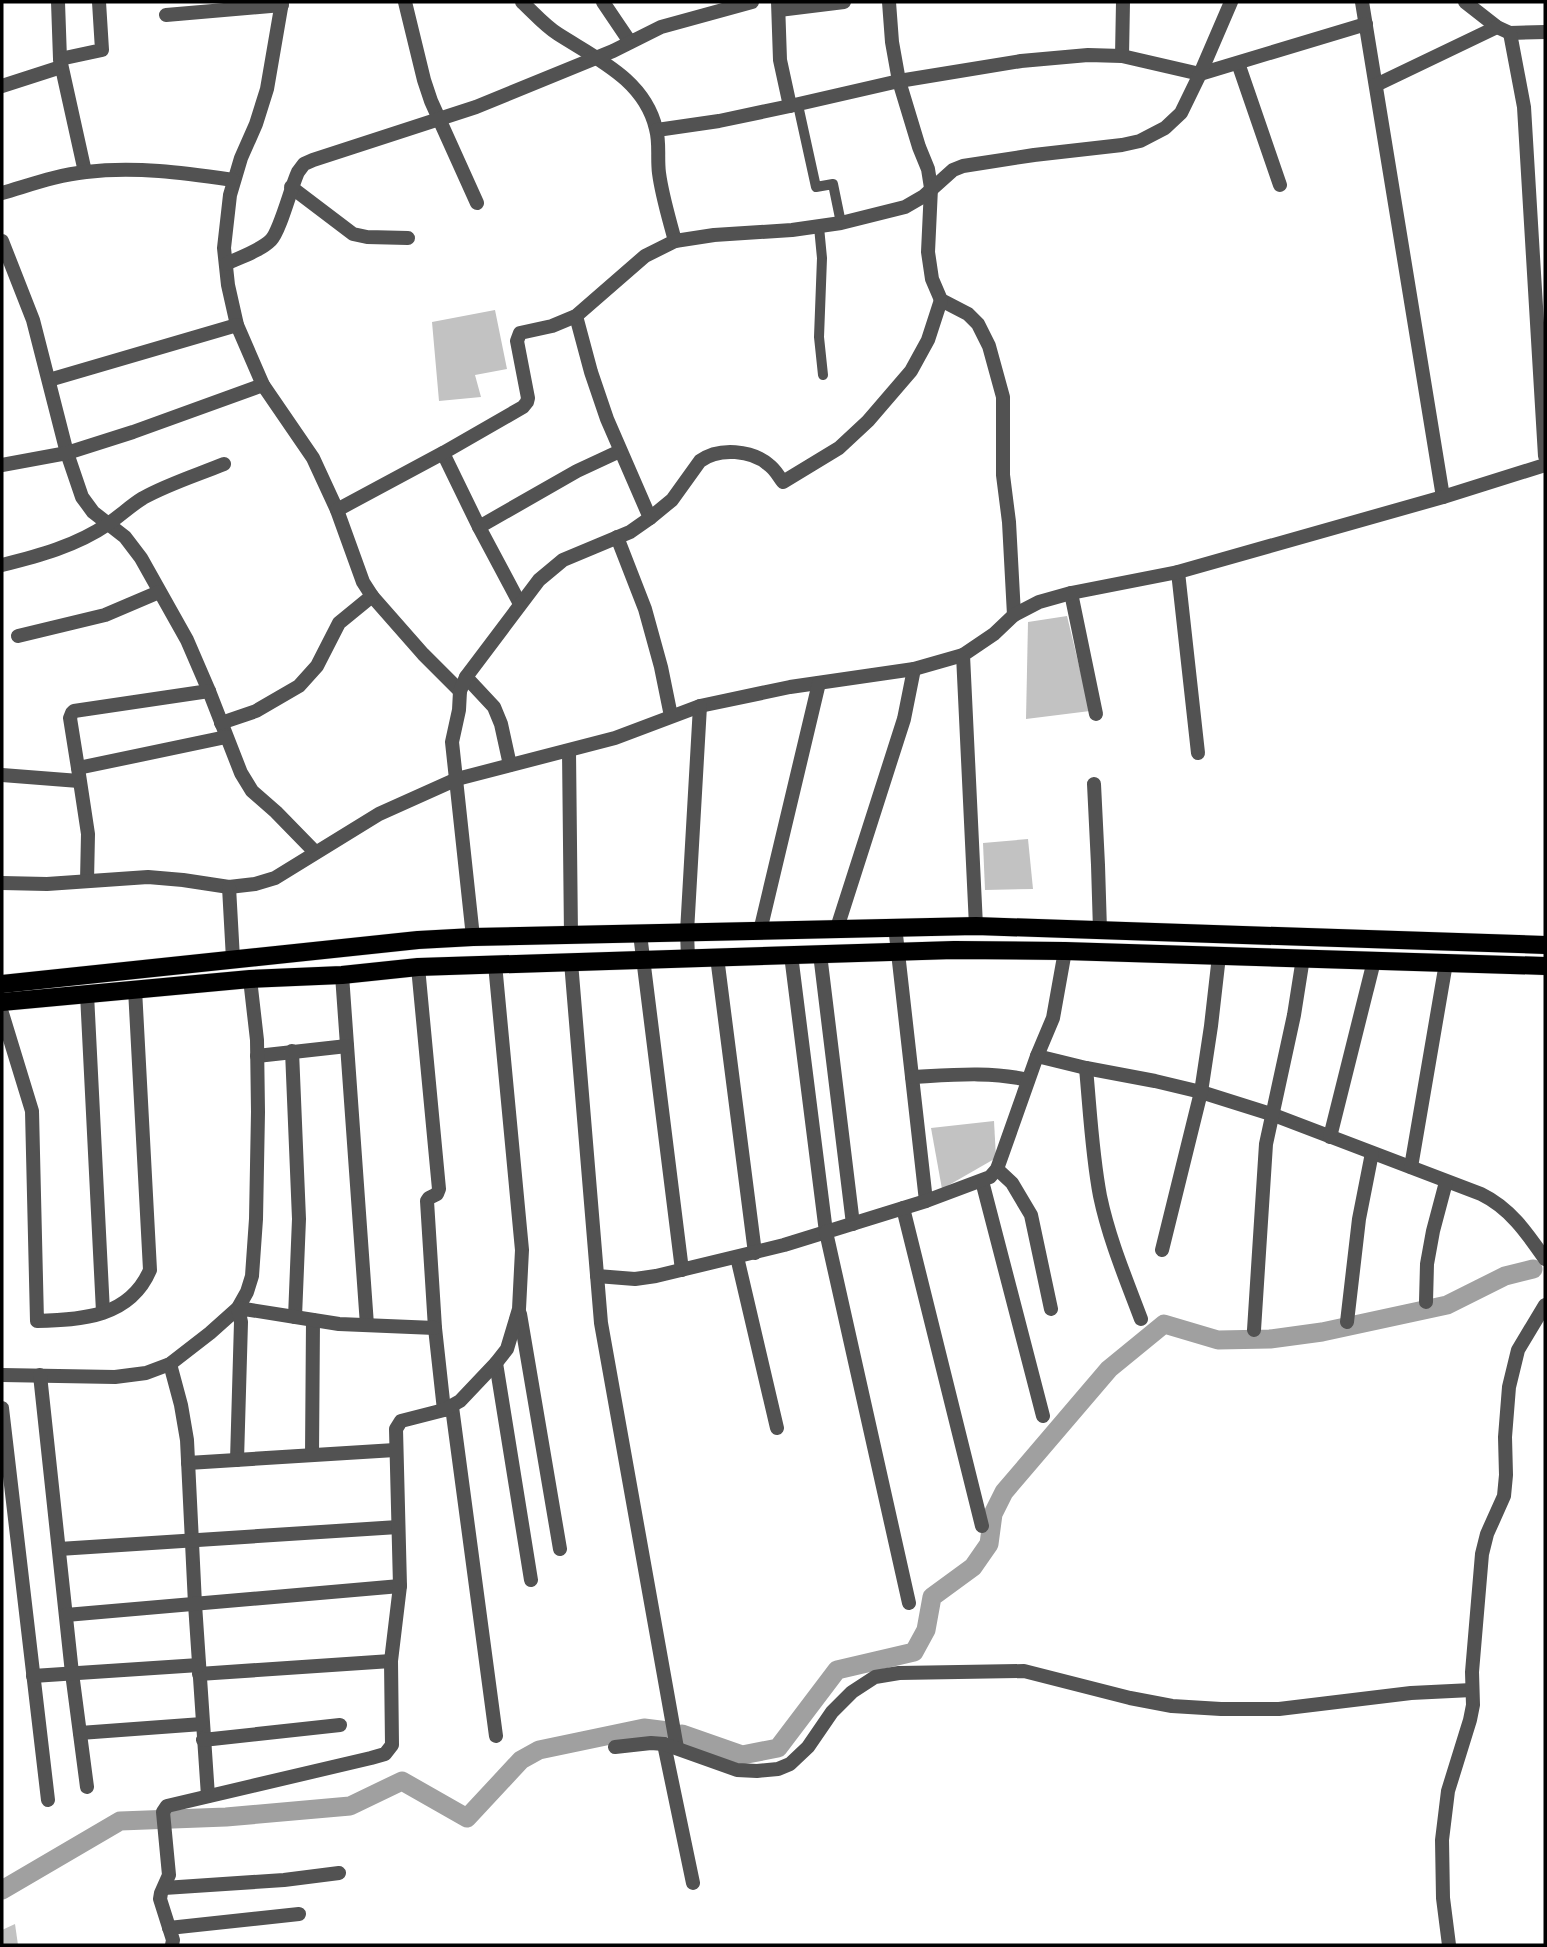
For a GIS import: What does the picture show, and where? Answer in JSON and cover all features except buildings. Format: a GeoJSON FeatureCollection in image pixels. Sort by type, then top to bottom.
{"type":"FeatureCollection","features":[{"type":"Feature","properties":{"kind":"main road"},"geometry":{"type":"LineString","coordinates":[[2,984],[418,940],[895,926],[976,926],[1545,945]]}},
{"type":"Feature","properties":{"kind":"main road"},"geometry":{"type":"LineString","coordinates":[[2,1002],[250,979],[342,975],[418,967],[898,951],[1065,951],[1545,967]]}},
{"type":"Feature","properties":{"kind":"main road"},"geometry":{"type":"LineString","coordinates":[[158,967],[160,987]]}},
{"type":"Feature","properties":{"kind":"street"},"geometry":{"type":"LineString","coordinates":[[58,2],[61,63],[85,172]]}},
{"type":"Feature","properties":{"kind":"street"},"geometry":{"type":"LineString","coordinates":[[2,86],[102,50],[99,2]]}},
{"type":"Feature","properties":{"kind":"street"},"geometry":{"type":"LineString","coordinates":[[405,2],[424,80],[438,120],[477,203]]}},
{"type":"Feature","properties":{"kind":"street"},"geometry":{"type":"LineString","coordinates":[[522,2],[555,33],[617,71],[640,94],[657,130],[658,170],[675,241]]}},
{"type":"Feature","properties":{"kind":"street"},"geometry":{"type":"LineString","coordinates":[[603,2],[630,42]]}},
{"type":"Feature","properties":{"kind":"street"},"geometry":{"type":"LineString","coordinates":[[226,264],[272,239],[279,229],[291,187],[304,164],[508,95],[597,58],[661,27],[752,2]]}},
{"type":"Feature","properties":{"kind":"street"},"geometry":{"type":"LineString","coordinates":[[794,106],[780,60],[779,6],[844,2]]}},
{"type":"Feature","properties":{"kind":"street"},"geometry":{"type":"LineString","coordinates":[[889,2],[892,42],[899,80],[928,169],[931,188],[928,252],[932,279],[941,300],[968,314],[978,324],[989,346],[1001,384],[1003,475],[1010,533],[1014,615]]}},
{"type":"Feature","properties":{"kind":"street"},"geometry":{"type":"LineString","coordinates":[[1122,56],[1123,2]]}},
{"type":"Feature","properties":{"kind":"street"},"geometry":{"type":"LineString","coordinates":[[337,510],[523,407],[527,402],[527,394],[517,341],[520,333],[552,326],[576,316],[645,256],[675,241],[841,223],[917,201],[953,170],[963,166],[1122,145],[1140,141],[1165,128],[1181,113],[1231,2]]}},
{"type":"Feature","properties":{"kind":"street"},"geometry":{"type":"LineString","coordinates":[[1362,2],[1443,497]]}},
{"type":"Feature","properties":{"kind":"street"},"geometry":{"type":"LineString","coordinates":[[1465,2],[1503,30],[1524,107],[1545,456]]}},
{"type":"Feature","properties":{"kind":"street"},"geometry":{"type":"LineString","coordinates":[[166,15],[282,3],[267,89],[233,180],[225,232],[228,285],[237,325],[263,386],[313,458],[337,510],[363,582],[423,654],[460,691]]}},
{"type":"Feature","properties":{"kind":"street"},"geometry":{"type":"LineString","coordinates":[[657,130],[794,106],[899,80],[1021,61],[1087,55],[1122,56],[1200,74],[1366,24]]}},
{"type":"Feature","properties":{"kind":"street"},"geometry":{"type":"LineString","coordinates":[[1376,85],[1503,30],[1545,33]]}},
{"type":"Feature","properties":{"kind":"street"},"geometry":{"type":"LineString","coordinates":[[1238,63],[1280,185]]}},
{"type":"Feature","properties":{"kind":"street"},"geometry":{"type":"LineString","coordinates":[[2,193],[51,178],[115,170],[153,171],[233,180]]}},
{"type":"Feature","properties":{"kind":"street"},"geometry":{"type":"LineString","coordinates":[[291,187],[353,234],[408,238]]}},
{"type":"Feature","properties":{"kind":"street"},"geometry":{"type":"LineString","coordinates":[[2,241],[33,320],[67,453],[82,497],[93,512],[125,537],[141,558],[187,640],[241,772],[253,791],[315,852]]}},
{"type":"Feature","properties":{"kind":"street"},"geometry":{"type":"LineString","coordinates":[[473,937],[452,742],[460,691],[466,677],[539,580],[563,560],[630,531],[650,518],[672,500],[700,461],[707,456],[746,453],[770,465],[783,482],[839,448],[868,421],[911,371],[928,340],[941,300]]}},
{"type":"Feature","properties":{"kind":"street"},"geometry":{"type":"LineString","coordinates":[[576,316],[592,372],[620,451],[650,518]]}},
{"type":"Feature","properties":{"kind":"street"},"geometry":{"type":"LineString","coordinates":[[49,380],[237,325]]}},
{"type":"Feature","properties":{"kind":"street"},"geometry":{"type":"LineString","coordinates":[[2,465],[67,453],[263,386]]}},
{"type":"Feature","properties":{"kind":"street"},"geometry":{"type":"LineString","coordinates":[[479,527],[577,471],[620,451]]}},
{"type":"Feature","properties":{"kind":"street"},"geometry":{"type":"LineString","coordinates":[[443,453],[520,604]]}},
{"type":"Feature","properties":{"kind":"street"},"geometry":{"type":"LineString","coordinates":[[2,565],[83,539],[144,498],[223,464]]}},
{"type":"Feature","properties":{"kind":"street"},"geometry":{"type":"LineString","coordinates":[[2,883],[47,884],[148,877],[229,887],[254,884],[275,878],[379,814],[457,779],[615,738],[700,706],[819,683],[914,669],[963,655],[994,634],[1014,615],[1039,602],[1178,572],[1443,497],[1545,465]]}},
{"type":"Feature","properties":{"kind":"street"},"geometry":{"type":"LineString","coordinates":[[617,537],[645,610],[671,716]]}},
{"type":"Feature","properties":{"kind":"street"},"geometry":{"type":"LineString","coordinates":[[1178,572],[1198,753]]}},
{"type":"Feature","properties":{"kind":"street"},"geometry":{"type":"LineString","coordinates":[[18,636],[105,615],[159,592]]}},
{"type":"Feature","properties":{"kind":"street"},"geometry":{"type":"LineString","coordinates":[[1071,593],[1096,714]]}},
{"type":"Feature","properties":{"kind":"street"},"geometry":{"type":"LineString","coordinates":[[2,775],[79,774],[224,730],[299,686],[317,666],[339,623],[373,596]]}},
{"type":"Feature","properties":{"kind":"street"},"geometry":{"type":"LineString","coordinates":[[963,655],[976,926]]}},
{"type":"Feature","properties":{"kind":"street"},"geometry":{"type":"LineString","coordinates":[[837,929],[904,719],[914,669]]}},
{"type":"Feature","properties":{"kind":"street"},"geometry":{"type":"LineString","coordinates":[[466,677],[494,707],[501,724],[510,765]]}},
{"type":"Feature","properties":{"kind":"street"},"geometry":{"type":"LineString","coordinates":[[760,930],[819,683]]}},
{"type":"Feature","properties":{"kind":"street"},"geometry":{"type":"LineString","coordinates":[[87,881],[88,834],[70,718],[72,713],[209,691]]}},
{"type":"Feature","properties":{"kind":"street"},"geometry":{"type":"LineString","coordinates":[[688,958],[687,932],[700,706]]}},
{"type":"Feature","properties":{"kind":"street"},"geometry":{"type":"LineString","coordinates":[[569,751],[572,936]]}},
{"type":"Feature","properties":{"kind":"street"},"geometry":{"type":"LineString","coordinates":[[1094,784],[1100,930]]}},
{"type":"Feature","properties":{"kind":"street"},"geometry":{"type":"LineString","coordinates":[[229,887],[233,960]]}},
{"type":"Feature","properties":{"kind":"street"},"geometry":{"type":"LineString","coordinates":[[895,926],[926,1201]]}},
{"type":"Feature","properties":{"kind":"street"},"geometry":{"type":"LineString","coordinates":[[640,934],[682,1270]]}},
{"type":"Feature","properties":{"kind":"street"},"geometry":{"type":"LineString","coordinates":[[597,1276],[635,1279],[737,1258],[926,1201],[990,1177],[997,1169],[1053,1018],[1065,951]]}},
{"type":"Feature","properties":{"kind":"street"},"geometry":{"type":"LineString","coordinates":[[820,954],[853,1224]]}},
{"type":"Feature","properties":{"kind":"street"},"geometry":{"type":"LineString","coordinates":[[792,955],[826,1232],[909,1603]]}},
{"type":"Feature","properties":{"kind":"street"},"geometry":{"type":"LineString","coordinates":[[1162,1250],[1201,1092],[1219,956]]}},
{"type":"Feature","properties":{"kind":"street"},"geometry":{"type":"LineString","coordinates":[[717,957],[755,1253]]}},
{"type":"Feature","properties":{"kind":"street"},"geometry":{"type":"LineString","coordinates":[[1254,1330],[1266,1144],[1285,1062],[1303,958]]}},
{"type":"Feature","properties":{"kind":"street"},"geometry":{"type":"LineString","coordinates":[[1330,1137],[1374,961]]}},
{"type":"Feature","properties":{"kind":"street"},"geometry":{"type":"LineString","coordinates":[[570,962],[601,1323],[693,1883]]}},
{"type":"Feature","properties":{"kind":"street"},"geometry":{"type":"LineString","coordinates":[[1411,1167],[1446,963]]}},
{"type":"Feature","properties":{"kind":"street"},"geometry":{"type":"LineString","coordinates":[[495,964],[522,1250],[519,1309],[561,1549]]}},
{"type":"Feature","properties":{"kind":"street"},"geometry":{"type":"LineString","coordinates":[[418,967],[439,1189],[437,1194],[427,1201],[435,1328],[496,1736]]}},
{"type":"Feature","properties":{"kind":"street"},"geometry":{"type":"LineString","coordinates":[[342,975],[367,1325]]}},
{"type":"Feature","properties":{"kind":"street"},"geometry":{"type":"LineString","coordinates":[[2,1374],[124,1376],[146,1373],[170,1364],[210,1334],[238,1308],[252,1276],[256,1219],[257,1056],[250,979]]}},
{"type":"Feature","properties":{"kind":"street"},"geometry":{"type":"LineString","coordinates":[[2,1013],[32,1111],[37,1321],[82,1319],[130,1300],[144,1283],[150,1270],[135,989]]}},
{"type":"Feature","properties":{"kind":"street"},"geometry":{"type":"LineString","coordinates":[[86,994],[103,1312]]}},
{"type":"Feature","properties":{"kind":"street"},"geometry":{"type":"LineString","coordinates":[[257,1056],[347,1046]]}},
{"type":"Feature","properties":{"kind":"street"},"geometry":{"type":"LineString","coordinates":[[292,1051],[299,1219],[295,1317]]}},
{"type":"Feature","properties":{"kind":"street"},"geometry":{"type":"LineString","coordinates":[[1037,1056],[1201,1092],[1271,1114],[1411,1167],[1495,1201],[1511,1214],[1545,1259]]}},
{"type":"Feature","properties":{"kind":"street"},"geometry":{"type":"LineString","coordinates":[[1086,1068],[1094,1158],[1101,1199],[1114,1247],[1141,1319]]}},
{"type":"Feature","properties":{"kind":"street"},"geometry":{"type":"LineString","coordinates":[[912,1077],[954,1074],[1028,1080]]}},
{"type":"Feature","properties":{"kind":"street"},"geometry":{"type":"LineString","coordinates":[[1347,1322],[1359,1219],[1373,1153]]}},
{"type":"Feature","properties":{"kind":"street"},"geometry":{"type":"LineString","coordinates":[[997,1169],[1012,1183],[1031,1214],[1051,1308]]}},
{"type":"Feature","properties":{"kind":"street"},"geometry":{"type":"LineString","coordinates":[[982,1181],[1043,1416]]}},
{"type":"Feature","properties":{"kind":"street"},"geometry":{"type":"LineString","coordinates":[[1426,1302],[1427,1264],[1446,1182]]}},
{"type":"Feature","properties":{"kind":"street"},"geometry":{"type":"LineString","coordinates":[[903,1208],[982,1526]]}},
{"type":"Feature","properties":{"kind":"street"},"geometry":{"type":"LineString","coordinates":[[737,1258],[777,1428]]}},
{"type":"Feature","properties":{"kind":"street"},"geometry":{"type":"LineString","coordinates":[[1449,1945],[1443,1898],[1442,1840],[1448,1791],[1473,1705],[1482,1554],[1504,1496],[1508,1387],[1518,1350],[1545,1305]]}},
{"type":"Feature","properties":{"kind":"street"},"geometry":{"type":"LineString","coordinates":[[238,1308],[313,1320],[435,1328]]}},
{"type":"Feature","properties":{"kind":"street"},"geometry":{"type":"LineString","coordinates":[[237,1460],[241,1322],[238,1308]]}},
{"type":"Feature","properties":{"kind":"street"},"geometry":{"type":"LineString","coordinates":[[172,1945],[173,1940],[160,1899],[169,1875],[164,1819],[167,1806],[385,1754],[392,1745],[391,1661],[400,1586],[396,1429],[401,1421],[448,1408],[460,1401],[507,1349],[519,1309]]}},
{"type":"Feature","properties":{"kind":"street"},"geometry":{"type":"LineString","coordinates":[[312,1455],[313,1320]]}},
{"type":"Feature","properties":{"kind":"street"},"geometry":{"type":"LineString","coordinates":[[496,1363],[531,1580]]}},
{"type":"Feature","properties":{"kind":"street"},"geometry":{"type":"LineString","coordinates":[[170,1364],[187,1440],[194,1604],[208,1796]]}},
{"type":"Feature","properties":{"kind":"street"},"geometry":{"type":"LineString","coordinates":[[40,1375],[87,1787]]}},
{"type":"Feature","properties":{"kind":"street"},"geometry":{"type":"LineString","coordinates":[[2,1408],[48,1800]]}},
{"type":"Feature","properties":{"kind":"street"},"geometry":{"type":"LineString","coordinates":[[188,1463],[395,1451]]}},
{"type":"Feature","properties":{"kind":"street"},"geometry":{"type":"LineString","coordinates":[[59,1549],[398,1527]]}},
{"type":"Feature","properties":{"kind":"street"},"geometry":{"type":"LineString","coordinates":[[66,1615],[400,1586]]}},
{"type":"Feature","properties":{"kind":"street"},"geometry":{"type":"LineString","coordinates":[[33,1676],[391,1661]]}},
{"type":"Feature","properties":{"kind":"street"},"geometry":{"type":"LineString","coordinates":[[615,1748],[651,1743],[671,1746],[737,1770],[778,1769],[790,1764],[808,1747],[832,1712],[852,1692],[875,1677],[900,1673],[1024,1671],[1130,1698],[1172,1706],[1221,1709],[1279,1709],[1411,1693],[1472,1690]]}},
{"type":"Feature","properties":{"kind":"street"},"geometry":{"type":"LineString","coordinates":[[80,1733],[202,1724]]}},
{"type":"Feature","properties":{"kind":"street"},"geometry":{"type":"LineString","coordinates":[[203,1740],[340,1725]]}},
{"type":"Feature","properties":{"kind":"street"},"geometry":{"type":"LineString","coordinates":[[164,1888],[339,1874]]}},
{"type":"Feature","properties":{"kind":"street"},"geometry":{"type":"LineString","coordinates":[[169,1928],[299,1914]]}},
{"type":"Feature","properties":{"kind":"lane"},"geometry":{"type":"LineString","coordinates":[[794,106],[816,187],[833,184],[841,223]]}},
{"type":"Feature","properties":{"kind":"lane"},"geometry":{"type":"LineString","coordinates":[[819,227],[822,258],[819,337],[823,375]]}},
{"type":"Feature","properties":{"kind":"waterway"},"geometry":{"type":"LineString","coordinates":[[682,1734],[742,1755],[778,1748],[837,1670],[914,1652],[926,1630],[932,1597],[973,1567],[989,1544],[993,1514],[1004,1492],[1109,1369],[1164,1324],[1218,1340],[1270,1339],[1322,1332],[1447,1305],[1505,1276],[1533,1269]]}},
{"type":"Feature","properties":{"kind":"waterway"},"geometry":{"type":"LineString","coordinates":[[2,1890],[120,1821],[226,1817],[350,1806],[402,1781],[467,1818],[521,1760],[539,1750],[644,1728],[668,1731]]}}]}
